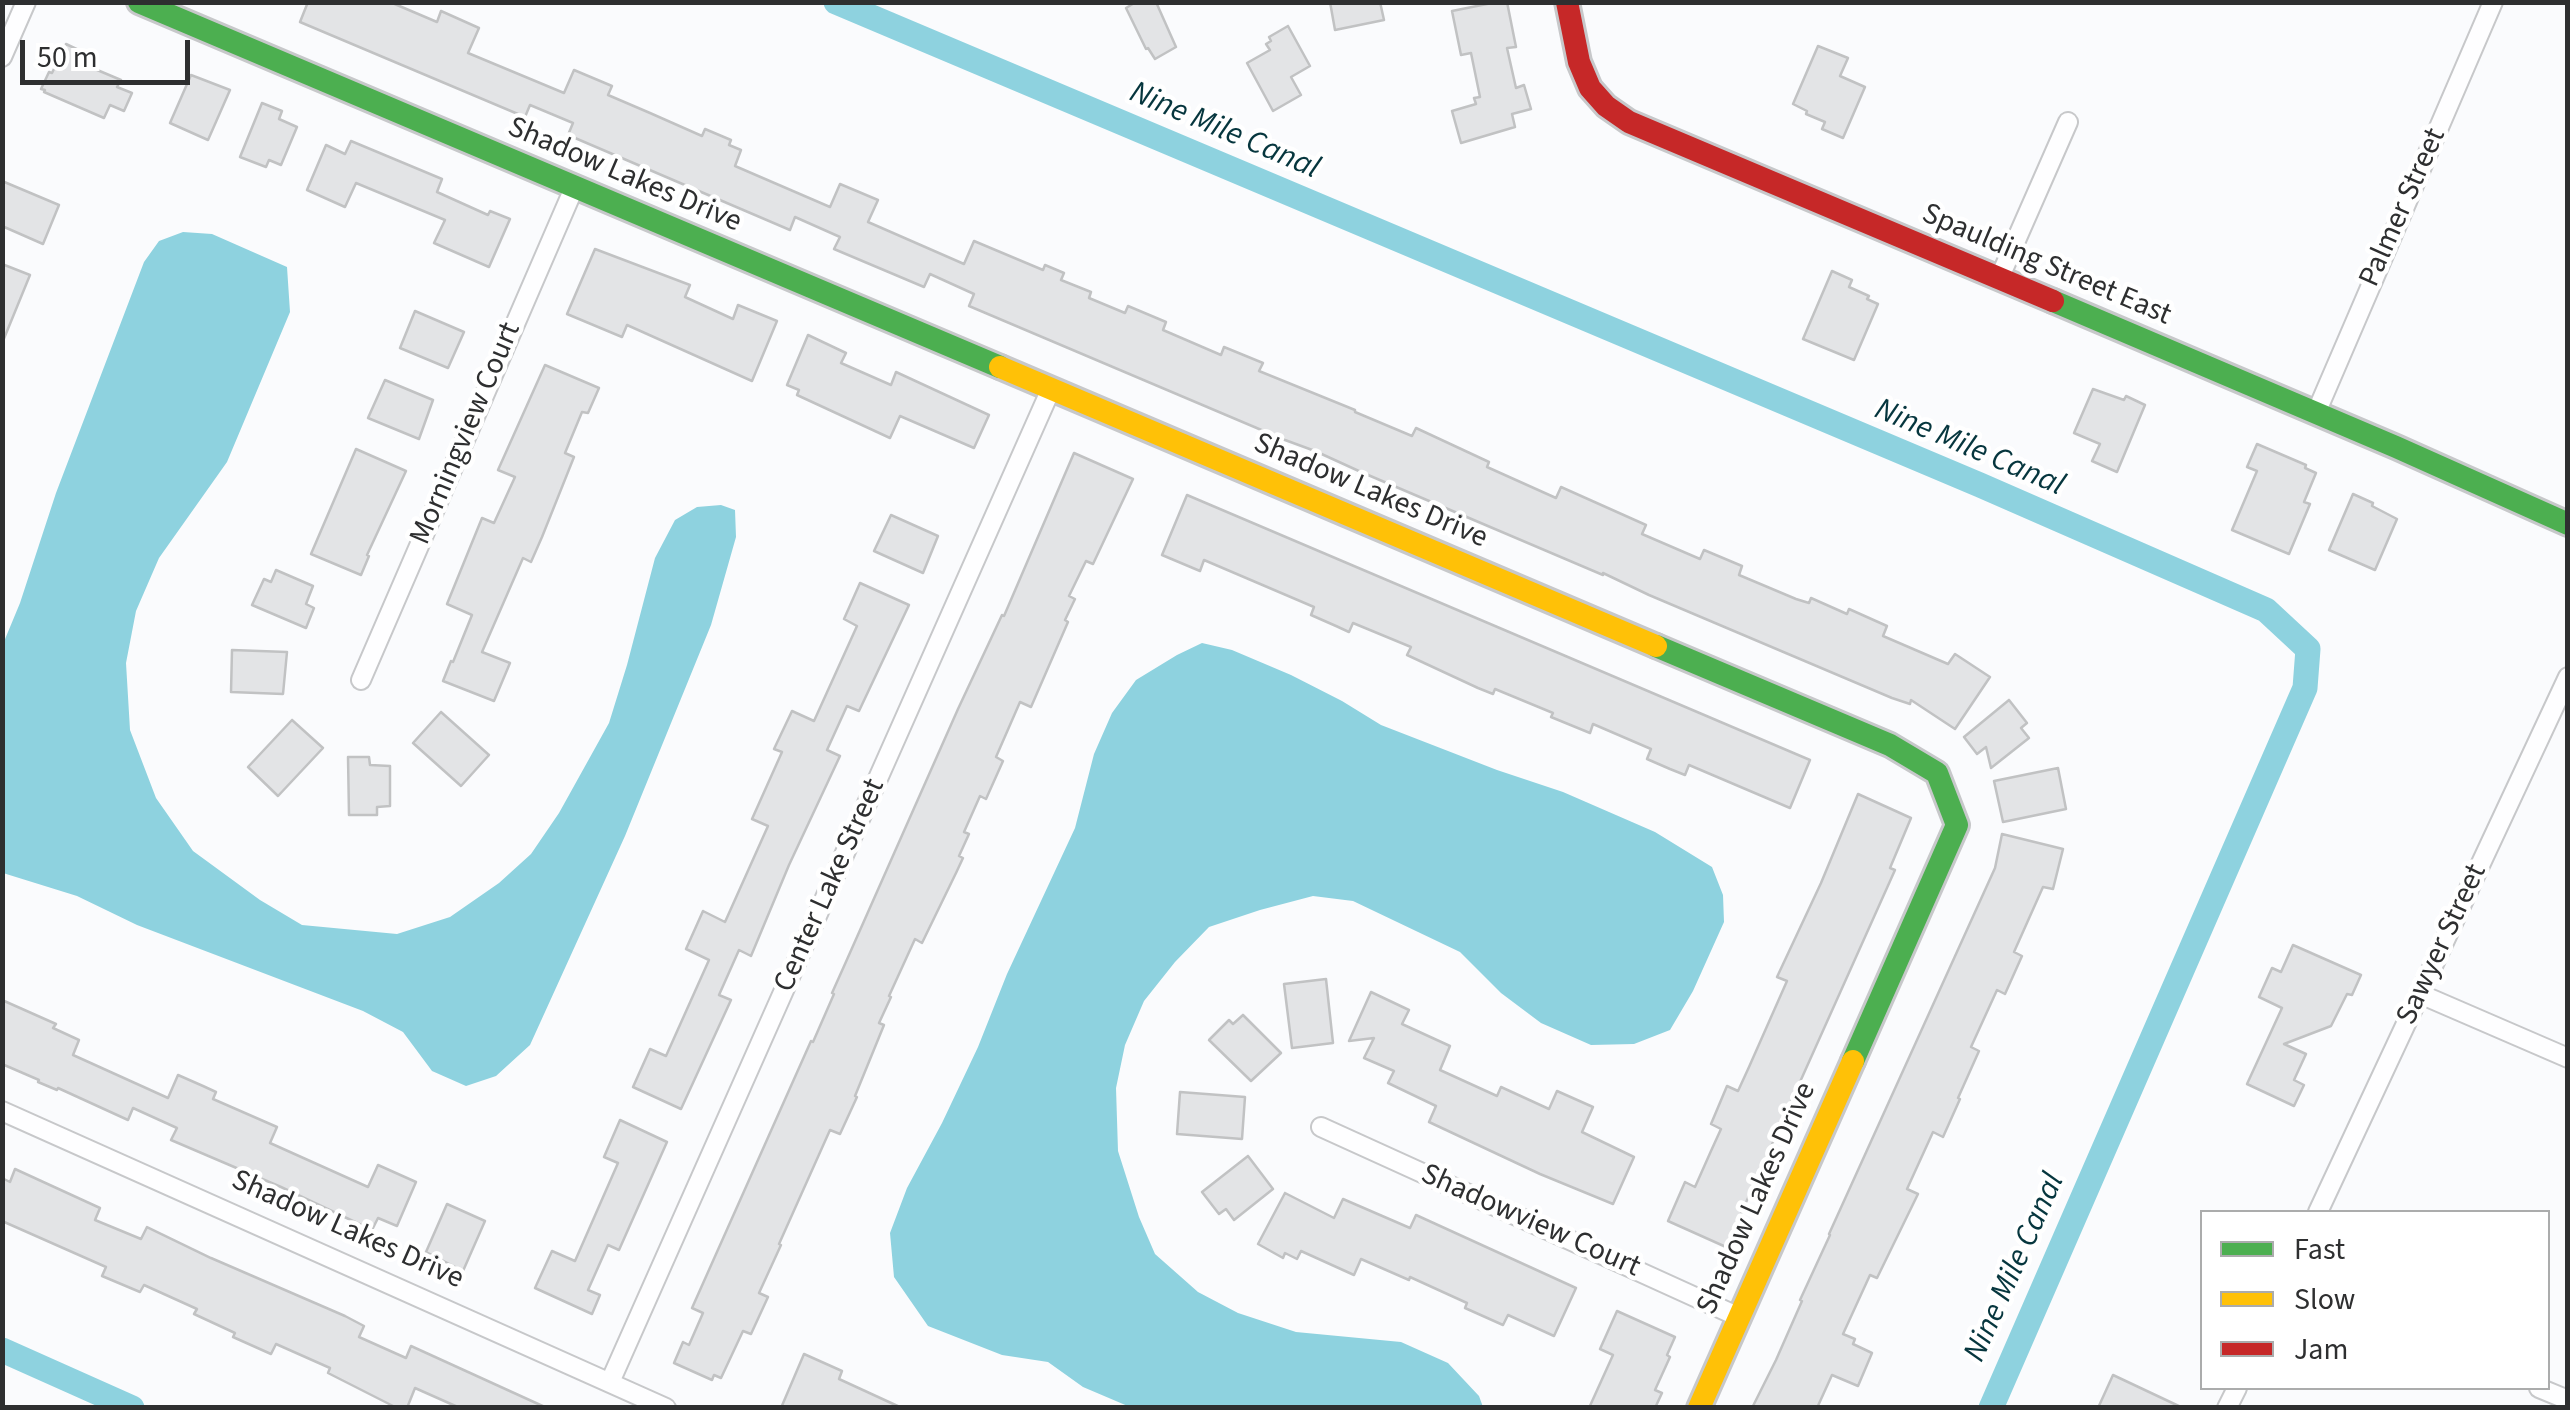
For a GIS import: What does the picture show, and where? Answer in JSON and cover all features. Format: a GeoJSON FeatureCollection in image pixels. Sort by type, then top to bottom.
{"type":"FeatureCollection","features":[{"type":"Feature","properties":{"kind":"street"},"geometry":{"type":"LineString","coordinates":[[2,56],[26,2]]}},
{"type":"Feature","properties":{"kind":"street","name":"Shadow Lakes Drive"},"geometry":{"type":"LineString","coordinates":[[139,2],[1890,745],[1937,774],[1957,825],[1699,1408]]}},
{"type":"Feature","properties":{"kind":"street","name":"Spaulding Street East"},"geometry":{"type":"LineString","coordinates":[[1568,2],[1579,62],[1590,88],[1606,106],[1629,122],[2568,524]]}},
{"type":"Feature","properties":{"kind":"street","name":"Palmer Street"},"geometry":{"type":"LineString","coordinates":[[2316,413],[2493,2]]}},
{"type":"Feature","properties":{"kind":"street"},"geometry":{"type":"LineString","coordinates":[[1999,279],[2068,122]]}},
{"type":"Feature","properties":{"kind":"street","name":"Morningview Court"},"geometry":{"type":"LineString","coordinates":[[361,680],[574,188]]}},
{"type":"Feature","properties":{"kind":"street","name":"Center Lake Street"},"geometry":{"type":"LineString","coordinates":[[610,1382],[1051,390]]}},
{"type":"Feature","properties":{"kind":"street","name":"Sawyer Street"},"geometry":{"type":"LineString","coordinates":[[2319,1210],[2420,994],[2559,715],[2568,676]]}},
{"type":"Feature","properties":{"kind":"street"},"geometry":{"type":"LineString","coordinates":[[2420,994],[2568,1058]]}},
{"type":"Feature","properties":{"kind":"street","name":"Shadow Lakes Drive"},"geometry":{"type":"LineString","coordinates":[[2,1111],[666,1408]]}},
{"type":"Feature","properties":{"kind":"street","name":"Shadowview Court"},"geometry":{"type":"LineString","coordinates":[[1321,1127],[1739,1317]]}},
{"type":"Feature","properties":{"kind":"street"},"geometry":{"type":"LineString","coordinates":[[2544,1390],[2568,1400]]}},
{"type":"Feature","properties":{"kind":"water"},"geometry":{"type":"Polygon","coordinates":[[[183,232],[212,234],[287,267],[290,312],[227,462],[159,558],[136,611],[126,663],[130,730],[156,798],[193,851],[302,925],[397,934],[450,917],[499,883],[531,854],[559,813],[609,723],[655,558],[675,520],[697,507],[721,505],[735,510],[736,537],[711,625],[625,836],[530,1045],[496,1076],[466,1086],[432,1071],[403,1032],[363,1011],[137,925],[77,896],[3,873],[3,644],[144,262],[159,241],[183,232]]]}},
{"type":"Feature","properties":{"kind":"water"},"geometry":{"type":"Polygon","coordinates":[[[1202,643],[1232,650],[1291,675],[1381,725],[1563,792],[1655,832],[1712,867],[1723,895],[1724,922],[1693,991],[1670,1030],[1634,1044],[1591,1045],[1541,1023],[1501,993],[1460,952],[1353,901],[1313,896],[1209,927],[1144,1001],[1125,1045],[1116,1088],[1118,1151],[1155,1254],[1198,1292],[1238,1313],[1296,1332],[1401,1342],[1448,1363],[1479,1396],[1483,1407],[1130,1407],[1083,1387],[1048,1362],[1002,1355],[928,1326],[894,1277],[890,1233],[907,1188],[978,1047],[1007,974],[1075,828],[1094,754],[1112,713],[1136,680],[1202,643]]]}},
{"type":"Feature","properties":{"kind":"building"},"geometry":{"type":"Polygon","coordinates":[[[308,2],[390,2],[437,22],[441,11],[479,28],[468,53],[564,93],[574,70],[612,86],[608,95],[702,136],[705,129],[731,140],[729,145],[741,150],[735,166],[830,207],[840,184],[878,200],[868,222],[964,264],[974,241],[1043,270],[1045,265],[1064,273],[1061,280],[1091,292],[1089,298],[1125,313],[1128,306],[1166,322],[1163,330],[1221,355],[1224,347],[1263,363],[1259,371],[1412,436],[1416,428],[1489,462],[1487,467],[1556,498],[1561,487],[1646,525],[1642,534],[1700,559],[1704,550],[1742,566],[1739,575],[1796,599],[1809,603],[1811,598],[1847,614],[1849,609],[1887,626],[1883,636],[1948,664],[1955,654],[1990,677],[1955,729],[1911,700],[1910,704],[1892,698],[969,306],[974,294],[930,274],[924,287],[834,249],[840,237],[795,217],[790,230],[568,135],[573,123],[530,105],[525,117],[300,22],[308,2]]]}},
{"type":"Feature","properties":{"kind":"building"},"geometry":{"type":"Polygon","coordinates":[[[1136,2],[1156,2],[1176,47],[1155,59],[1146,49],[1126,8],[1136,2]]]}},
{"type":"Feature","properties":{"kind":"building"},"geometry":{"type":"Polygon","coordinates":[[[1330,2],[1380,2],[1384,20],[1335,30],[1330,2]]]}},
{"type":"Feature","properties":{"kind":"building"},"geometry":{"type":"Polygon","coordinates":[[[1507,2],[1516,47],[1507,48],[1516,88],[1524,85],[1531,109],[1512,114],[1515,127],[1461,143],[1452,111],[1476,104],[1474,98],[1480,97],[1471,53],[1461,55],[1452,11],[1507,2]]]}},
{"type":"Feature","properties":{"kind":"building"},"geometry":{"type":"Polygon","coordinates":[[[1288,26],[1310,66],[1291,77],[1301,95],[1273,111],[1247,63],[1270,50],[1266,44],[1271,41],[1269,37],[1288,26]]]}},
{"type":"Feature","properties":{"kind":"building"},"geometry":{"type":"Polygon","coordinates":[[[66,44],[87,54],[83,64],[121,80],[117,87],[132,93],[124,111],[110,105],[104,118],[41,89],[66,44]]]}},
{"type":"Feature","properties":{"kind":"building"},"geometry":{"type":"Polygon","coordinates":[[[1818,46],[1848,58],[1840,76],[1865,87],[1843,138],[1822,129],[1825,122],[1793,104],[1818,46]]]}},
{"type":"Feature","properties":{"kind":"building"},"geometry":{"type":"Polygon","coordinates":[[[191,75],[230,90],[208,140],[170,123],[191,75]]]}},
{"type":"Feature","properties":{"kind":"building"},"geometry":{"type":"Polygon","coordinates":[[[262,103],[282,111],[279,119],[297,127],[281,165],[269,160],[266,167],[240,157],[262,103]]]}},
{"type":"Feature","properties":{"kind":"building"},"geometry":{"type":"Polygon","coordinates":[[[351,141],[442,179],[437,192],[488,215],[490,211],[510,219],[489,267],[434,243],[445,220],[356,183],[345,207],[307,190],[326,145],[345,154],[351,141]]]}},
{"type":"Feature","properties":{"kind":"building"},"geometry":{"type":"Polygon","coordinates":[[[2,181],[59,205],[43,244],[2,226],[2,181]]]}},
{"type":"Feature","properties":{"kind":"building"},"geometry":{"type":"Polygon","coordinates":[[[595,249],[690,285],[685,297],[733,319],[738,305],[777,321],[752,381],[627,325],[622,337],[567,314],[595,249]]]}},
{"type":"Feature","properties":{"kind":"building"},"geometry":{"type":"Polygon","coordinates":[[[2,264],[30,275],[3,341],[2,341],[2,264]]]}},
{"type":"Feature","properties":{"kind":"building"},"geometry":{"type":"Polygon","coordinates":[[[1832,271],[1852,280],[1849,287],[1878,304],[1854,360],[1803,339],[1832,271]]]}},
{"type":"Feature","properties":{"kind":"building"},"geometry":{"type":"Polygon","coordinates":[[[415,311],[464,332],[448,368],[400,348],[415,311]]]}},
{"type":"Feature","properties":{"kind":"building"},"geometry":{"type":"Polygon","coordinates":[[[808,335],[846,353],[841,363],[891,385],[896,372],[989,415],[974,448],[900,416],[890,438],[797,395],[799,390],[787,385],[808,335]]]}},
{"type":"Feature","properties":{"kind":"building"},"geometry":{"type":"Polygon","coordinates":[[[545,365],[599,388],[588,413],[582,412],[565,453],[574,457],[531,562],[523,558],[482,652],[510,663],[494,701],[443,681],[472,615],[447,604],[482,518],[494,523],[515,477],[498,470],[545,365]]]}},
{"type":"Feature","properties":{"kind":"building"},"geometry":{"type":"Polygon","coordinates":[[[385,380],[433,400],[419,439],[368,418],[385,380]]]}},
{"type":"Feature","properties":{"kind":"building"},"geometry":{"type":"Polygon","coordinates":[[[2093,389],[2124,400],[2126,396],[2145,405],[2117,472],[2092,461],[2100,444],[2074,433],[2093,389]]]}},
{"type":"Feature","properties":{"kind":"building"},"geometry":{"type":"Polygon","coordinates":[[[2257,444],[2316,473],[2304,502],[2310,504],[2289,554],[2232,530],[2257,471],[2247,467],[2257,444]]]}},
{"type":"Feature","properties":{"kind":"building"},"geometry":{"type":"Polygon","coordinates":[[[356,449],[406,471],[361,575],[311,554],[356,449]]]}},
{"type":"Feature","properties":{"kind":"building"},"geometry":{"type":"Polygon","coordinates":[[[1074,453],[1133,479],[1093,564],[1086,561],[1069,596],[1075,599],[1065,620],[1068,622],[1031,707],[1020,702],[996,757],[1003,761],[986,799],[980,796],[964,832],[969,834],[959,856],[963,858],[922,943],[915,939],[889,996],[879,1023],[884,1025],[857,1097],[840,1134],[830,1130],[779,1244],[759,1293],[768,1297],[751,1334],[743,1331],[721,1378],[714,1375],[712,1380],[674,1363],[683,1342],[689,1345],[703,1313],[692,1308],[1074,453]]]}},
{"type":"Feature","properties":{"kind":"building"},"geometry":{"type":"Polygon","coordinates":[[[2353,494],[2397,519],[2375,570],[2329,550],[2353,494]]]}},
{"type":"Feature","properties":{"kind":"building"},"geometry":{"type":"Polygon","coordinates":[[[1187,495],[1810,760],[1790,808],[1689,765],[1685,775],[1670,769],[1647,759],[1651,749],[1593,724],[1590,733],[1495,689],[1493,694],[1478,688],[1407,655],[1411,647],[1353,623],[1349,632],[1311,615],[1314,607],[1204,560],[1200,571],[1162,555],[1187,495]]]}},
{"type":"Feature","properties":{"kind":"building"},"geometry":{"type":"Polygon","coordinates":[[[891,515],[938,536],[923,573],[874,551],[891,515]]]}},
{"type":"Feature","properties":{"kind":"building"},"geometry":{"type":"Polygon","coordinates":[[[276,570],[313,586],[306,604],[314,608],[306,628],[252,605],[264,579],[271,582],[276,570]]]}},
{"type":"Feature","properties":{"kind":"building"},"geometry":{"type":"Polygon","coordinates":[[[860,583],[909,605],[859,711],[847,706],[827,750],[840,756],[751,956],[739,950],[719,995],[731,1000],[681,1109],[633,1087],[650,1049],[666,1056],[709,960],[686,949],[703,911],[725,922],[768,826],[752,819],[782,752],[774,749],[792,711],[814,721],[857,626],[844,619],[860,583]]]}},
{"type":"Feature","properties":{"kind":"building"},"geometry":{"type":"Polygon","coordinates":[[[232,650],[287,652],[283,694],[231,692],[232,650]]]}},
{"type":"Feature","properties":{"kind":"building"},"geometry":{"type":"Polygon","coordinates":[[[2009,700],[2027,723],[2021,728],[2029,738],[1991,768],[1986,747],[1977,754],[1964,737],[2009,700]]]}},
{"type":"Feature","properties":{"kind":"building"},"geometry":{"type":"Polygon","coordinates":[[[441,712],[489,755],[461,786],[413,743],[441,712]]]}},
{"type":"Feature","properties":{"kind":"building"},"geometry":{"type":"Polygon","coordinates":[[[292,720],[323,748],[278,796],[248,767],[292,720]]]}},
{"type":"Feature","properties":{"kind":"building"},"geometry":{"type":"Polygon","coordinates":[[[348,757],[369,757],[370,765],[390,766],[390,806],[377,807],[377,815],[349,815],[348,757]]]}},
{"type":"Feature","properties":{"kind":"building"},"geometry":{"type":"Polygon","coordinates":[[[2058,768],[2066,809],[2003,822],[1994,781],[2058,768]]]}},
{"type":"Feature","properties":{"kind":"building"},"geometry":{"type":"Polygon","coordinates":[[[1858,794],[1911,818],[1890,868],[1895,870],[1726,1247],[1668,1221],[1685,1182],[1695,1187],[1721,1129],[1711,1124],[1727,1086],[1738,1091],[1749,1067],[1787,981],[1777,977],[1858,794]]]}},
{"type":"Feature","properties":{"kind":"building"},"geometry":{"type":"Polygon","coordinates":[[[2002,834],[2063,849],[2053,889],[2043,887],[2014,952],[2022,956],[2005,994],[1997,990],[1971,1047],[1979,1051],[1943,1137],[1933,1132],[1907,1189],[1918,1194],[1877,1278],[1870,1275],[1843,1334],[1872,1353],[1858,1386],[1832,1375],[1817,1408],[1752,1408],[1995,868],[2002,834]]]}},
{"type":"Feature","properties":{"kind":"building"},"geometry":{"type":"Polygon","coordinates":[[[2293,945],[2361,975],[2331,1026],[2284,1044],[2306,1054],[2294,1080],[2304,1085],[2294,1106],[2247,1084],[2282,1008],[2259,997],[2272,968],[2281,972],[2293,945]]]}},
{"type":"Feature","properties":{"kind":"building"},"geometry":{"type":"Polygon","coordinates":[[[1326,979],[1333,1043],[1292,1048],[1284,984],[1326,979]]]}},
{"type":"Feature","properties":{"kind":"building"},"geometry":{"type":"Polygon","coordinates":[[[1371,992],[1409,1010],[1402,1024],[1450,1046],[1440,1070],[1497,1096],[1501,1087],[1549,1109],[1557,1091],[1593,1107],[1582,1132],[1634,1157],[1613,1204],[1429,1122],[1436,1106],[1388,1083],[1394,1071],[1364,1058],[1374,1038],[1349,1041],[1371,992]]]}},
{"type":"Feature","properties":{"kind":"building"},"geometry":{"type":"Polygon","coordinates":[[[2,1000],[56,1024],[53,1028],[79,1040],[73,1055],[168,1098],[178,1075],[203,1086],[216,1092],[213,1099],[277,1127],[270,1143],[368,1187],[378,1165],[416,1182],[397,1226],[378,1218],[372,1230],[171,1140],[177,1128],[133,1108],[128,1120],[2,1064],[2,1000]]]}},
{"type":"Feature","properties":{"kind":"building"},"geometry":{"type":"Polygon","coordinates":[[[1243,1015],[1281,1053],[1251,1081],[1209,1040],[1229,1020],[1233,1024],[1243,1015]]]}},
{"type":"Feature","properties":{"kind":"building"},"geometry":{"type":"Polygon","coordinates":[[[1180,1092],[1245,1097],[1242,1139],[1177,1134],[1180,1092]]]}},
{"type":"Feature","properties":{"kind":"building"},"geometry":{"type":"Polygon","coordinates":[[[620,1120],[667,1142],[619,1250],[608,1245],[588,1290],[600,1295],[592,1314],[535,1288],[552,1251],[575,1261],[618,1163],[604,1157],[620,1120]]]}},
{"type":"Feature","properties":{"kind":"building"},"geometry":{"type":"Polygon","coordinates":[[[1248,1156],[1273,1189],[1234,1220],[1226,1209],[1219,1214],[1202,1192],[1248,1156]]]}},
{"type":"Feature","properties":{"kind":"building"},"geometry":{"type":"Polygon","coordinates":[[[15,1169],[100,1208],[95,1220],[141,1239],[147,1227],[345,1316],[364,1326],[359,1337],[406,1358],[411,1346],[547,1408],[460,1408],[415,1388],[407,1408],[397,1408],[328,1373],[330,1368],[276,1344],[271,1354],[233,1337],[235,1333],[194,1314],[197,1309],[144,1285],[140,1292],[102,1276],[106,1267],[2,1221],[2,1178],[10,1182],[15,1169]]]}},
{"type":"Feature","properties":{"kind":"building"},"geometry":{"type":"Polygon","coordinates":[[[1285,1193],[1334,1218],[1343,1199],[1410,1228],[1416,1215],[1576,1288],[1554,1336],[1508,1315],[1503,1325],[1465,1308],[1467,1303],[1361,1259],[1354,1275],[1301,1251],[1297,1259],[1285,1253],[1283,1258],[1258,1244],[1285,1193]]]}},
{"type":"Feature","properties":{"kind":"building"},"geometry":{"type":"Polygon","coordinates":[[[447,1204],[485,1221],[463,1271],[426,1252],[447,1204]]]}},
{"type":"Feature","properties":{"kind":"building"},"geometry":{"type":"Polygon","coordinates":[[[1617,1311],[1675,1337],[1655,1390],[1662,1393],[1655,1408],[1589,1408],[1613,1355],[1600,1349],[1617,1311]]]}},
{"type":"Feature","properties":{"kind":"building"},"geometry":{"type":"Polygon","coordinates":[[[804,1354],[842,1371],[839,1379],[902,1408],[781,1408],[804,1354]]]}},
{"type":"Feature","properties":{"kind":"building"},"geometry":{"type":"Polygon","coordinates":[[[2113,1375],[2183,1408],[2098,1408],[2113,1375]]]}},
{"type":"Feature","properties":{"kind":"waterway","name":"Nine Mile Canal"},"geometry":{"type":"LineString","coordinates":[[836,2],[1980,485],[2266,610],[2308,649],[2305,688],[1991,1408]]}},
{"type":"Feature","properties":{"kind":"waterway"},"geometry":{"type":"LineString","coordinates":[[2,1350],[132,1408]]}},
{"type":"Feature","properties":{"kind":"traffic: fast"},"geometry":{"type":"LineString","coordinates":[[139,2],[1000,367]]}},
{"type":"Feature","properties":{"kind":"traffic: fast"},"geometry":{"type":"LineString","coordinates":[[2053,301],[2568,524]]}},
{"type":"Feature","properties":{"kind":"traffic: fast"},"geometry":{"type":"LineString","coordinates":[[1656,646],[1890,745],[1937,773],[1957,825],[1853,1061]]}},
{"type":"Feature","properties":{"kind":"traffic: slow"},"geometry":{"type":"LineString","coordinates":[[1000,367],[1656,646]]}},
{"type":"Feature","properties":{"kind":"traffic: slow"},"geometry":{"type":"LineString","coordinates":[[1699,1408],[1853,1061]]}},
{"type":"Feature","properties":{"kind":"traffic: jam"},"geometry":{"type":"LineString","coordinates":[[1567,2],[1579,62],[1590,88],[1606,106],[1629,122],[2053,301]]}}]}
